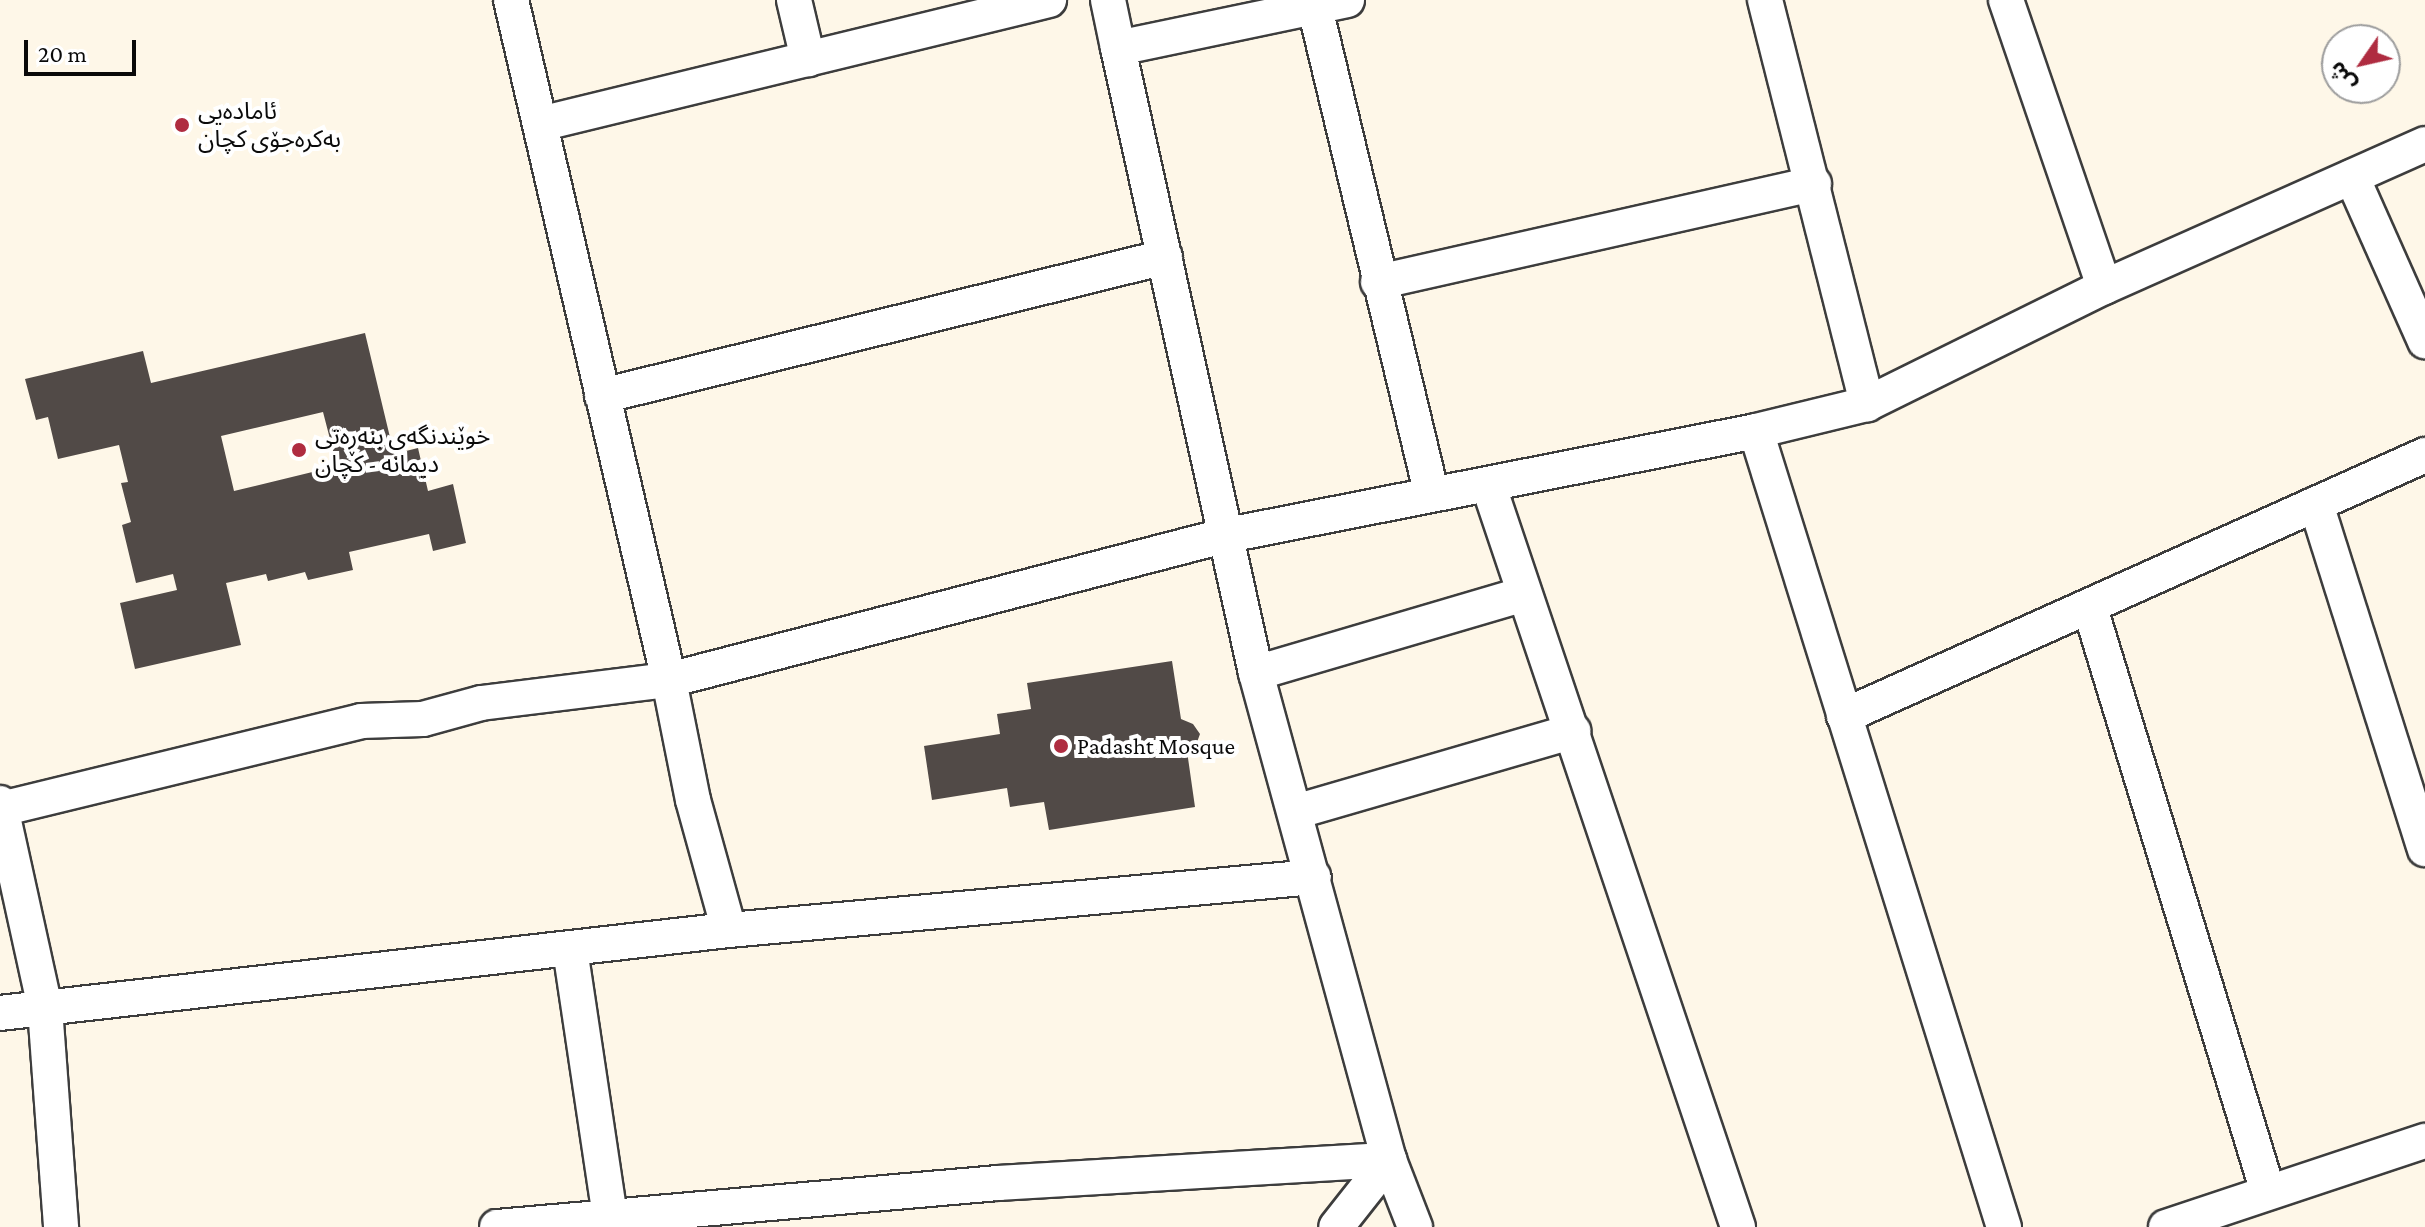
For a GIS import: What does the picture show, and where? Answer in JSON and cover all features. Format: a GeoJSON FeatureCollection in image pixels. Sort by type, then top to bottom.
{"type":"FeatureCollection","features":[{"type":"Feature","properties":{"kind":"street"},"geometry":{"type":"LineString","coordinates":[[511,0],[669,680],[693,800],[729,930]]}},
{"type":"Feature","properties":{"kind":"street"},"geometry":{"type":"LineString","coordinates":[[794,0],[808,59]]}},
{"type":"Feature","properties":{"kind":"street"},"geometry":{"type":"LineString","coordinates":[[540,124],[1049,0]]}},
{"type":"Feature","properties":{"kind":"street"},"geometry":{"type":"LineString","coordinates":[[1108,0],[1223,536],[1256,673],[1389,1160],[1415,1227]]}},
{"type":"Feature","properties":{"kind":"street"},"geometry":{"type":"LineString","coordinates":[[1118,48],[1347,0]]}},
{"type":"Feature","properties":{"kind":"street"},"geometry":{"type":"LineString","coordinates":[[1765,0],[1814,184],[1867,404]]}},
{"type":"Feature","properties":{"kind":"street"},"geometry":{"type":"LineString","coordinates":[[2006,0],[2104,287]]}},
{"type":"Feature","properties":{"kind":"street"},"geometry":{"type":"LineString","coordinates":[[1315,8],[1378,282],[1431,493]]}},
{"type":"Feature","properties":{"kind":"street"},"geometry":{"type":"LineString","coordinates":[[61,1227],[45,1008],[1,806],[361,721],[423,719],[481,703],[669,680],[1223,536],[1756,431],[1867,404],[2104,287],[2425,144]]}},
{"type":"Feature","properties":{"kind":"street"},"geometry":{"type":"LineString","coordinates":[[2352,177],[2425,341]]}},
{"type":"Feature","properties":{"kind":"street"},"geometry":{"type":"LineString","coordinates":[[1378,282],[1814,184]]}},
{"type":"Feature","properties":{"kind":"street"},"geometry":{"type":"LineString","coordinates":[[602,396],[1165,257]]}},
{"type":"Feature","properties":{"kind":"street"},"geometry":{"type":"LineString","coordinates":[[1756,431],[2004,1227]]}},
{"type":"Feature","properties":{"kind":"street"},"geometry":{"type":"LineString","coordinates":[[1844,716],[2425,455]]}},
{"type":"Feature","properties":{"kind":"street"},"geometry":{"type":"LineString","coordinates":[[1488,484],[1738,1227]]}},
{"type":"Feature","properties":{"kind":"street"},"geometry":{"type":"LineString","coordinates":[[2316,504],[2425,849]]}},
{"type":"Feature","properties":{"kind":"street"},"geometry":{"type":"LineString","coordinates":[[1256,673],[1524,594]]}},
{"type":"Feature","properties":{"kind":"street"},"geometry":{"type":"LineString","coordinates":[[2090,608],[2268,1192]]}},
{"type":"Feature","properties":{"kind":"street"},"geometry":{"type":"LineString","coordinates":[[1295,812],[1573,731]]}},
{"type":"Feature","properties":{"kind":"street"},"geometry":{"type":"LineString","coordinates":[[0,1013],[729,930],[1314,877]]}},
{"type":"Feature","properties":{"kind":"street"},"geometry":{"type":"LineString","coordinates":[[570,949],[610,1218]]}},
{"type":"Feature","properties":{"kind":"street"},"geometry":{"type":"LineString","coordinates":[[2166,1227],[2425,1141]]}},
{"type":"Feature","properties":{"kind":"street"},"geometry":{"type":"LineString","coordinates":[[497,1227],[610,1218],[651,1221],[998,1183],[1389,1160]]}},
{"type":"Feature","properties":{"kind":"street"},"geometry":{"type":"LineString","coordinates":[[1336,1227],[1389,1160]]}},
{"type":"Feature","properties":{"kind":"building"},"geometry":{"type":"Polygon","coordinates":[[[365,333],[394,454],[418,448],[428,491],[453,484],[466,543],[433,551],[429,534],[349,552],[353,570],[308,580],[305,572],[268,581],[266,574],[226,583],[241,645],[135,669],[120,603],[177,590],[173,574],[136,583],[122,525],[131,522],[121,483],[128,482],[119,445],[58,459],[48,417],[36,420],[25,379],[143,351],[151,383],[365,333]],[[323,412],[221,436],[234,491],[337,466],[323,412]]]}},
{"type":"Feature","properties":{"kind":"building","name":"Padasht Mosque"},"geometry":{"type":"Polygon","coordinates":[[[1172,661],[1181,719],[1193,724],[1200,734],[1196,745],[1187,751],[1195,807],[1049,830],[1044,802],[1010,807],[1007,788],[932,800],[924,746],[1000,734],[997,714],[1031,709],[1027,683],[1172,661]]]}},
{"type":"Feature","properties":{"kind":"place","name":"ئامادەیی بەکرەجۆی کچان"},"geometry":{"type":"Point","coordinates":[182,125]}},
{"type":"Feature","properties":{"kind":"place","name":"خوێندنگەی بنەڕەتی دیمانە - کچان"},"geometry":{"type":"Point","coordinates":[299,450]}},
{"type":"Feature","properties":{"kind":"place","name":"Padasht Mosque"},"geometry":{"type":"Point","coordinates":[1061,746]}}]}
